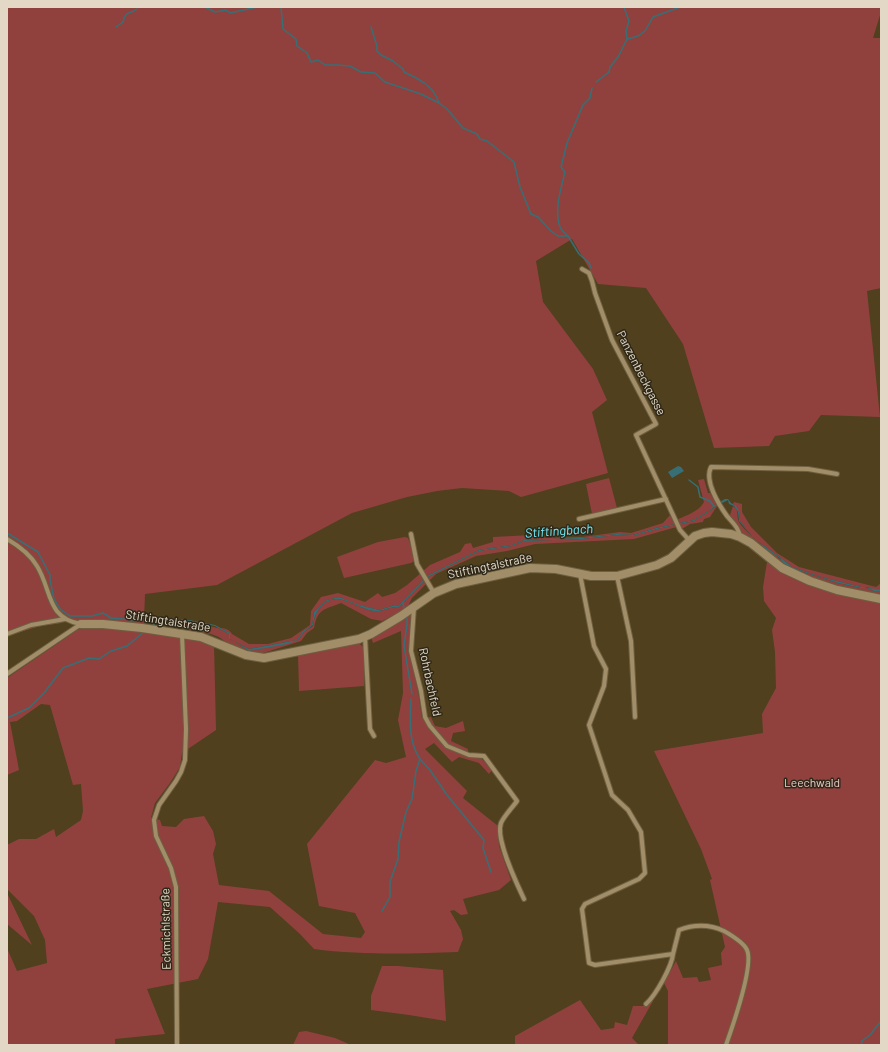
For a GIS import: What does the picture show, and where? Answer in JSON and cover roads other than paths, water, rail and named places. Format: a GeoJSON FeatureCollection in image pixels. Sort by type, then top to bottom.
{"type":"FeatureCollection","features":[{"type":"Feature","properties":{"kind":"street","name":"Panzenbeckgasse"},"geometry":{"type":"LineString","coordinates":[[582,269],[589,273],[594,293],[612,340],[656,424],[636,435],[680,530],[689,540]]}},
{"type":"Feature","properties":{"kind":"street","name":"Stiftingtalstraße"},"geometry":{"type":"LineString","coordinates":[[740,537],[739,531],[717,500],[709,478],[708,472],[711,468],[808,469],[837,474]]}},
{"type":"Feature","properties":{"kind":"street"},"geometry":{"type":"LineString","coordinates":[[579,519],[666,499]]}},
{"type":"Feature","properties":{"kind":"street","name":"Stiftingtalstraße"},"geometry":{"type":"LineString","coordinates":[[65,619],[81,624],[103,624],[142,628],[201,637],[215,641],[246,655],[264,658],[320,646],[350,642],[365,637],[401,616],[434,593],[465,581],[530,568],[556,569],[601,577],[617,576],[664,562],[676,554],[689,540],[700,534],[712,532],[731,534],[740,537],[751,543],[782,568],[799,576],[837,590],[881,599]]}},
{"type":"Feature","properties":{"kind":"street"},"geometry":{"type":"LineString","coordinates":[[411,534],[417,564],[434,593]]}},
{"type":"Feature","properties":{"kind":"street"},"geometry":{"type":"LineString","coordinates":[[7,540],[19,547],[34,560],[40,571],[53,606],[65,619]]}},
{"type":"Feature","properties":{"kind":"street"},"geometry":{"type":"LineString","coordinates":[[580,574],[594,646],[606,669],[604,686],[589,725],[612,795],[628,810],[641,832],[645,873],[639,879],[585,904],[582,909],[589,963],[594,966],[673,954]]}},
{"type":"Feature","properties":{"kind":"street"},"geometry":{"type":"LineString","coordinates":[[617,576],[631,641],[635,717]]}},
{"type":"Feature","properties":{"kind":"street","name":"Rohrbachfeld"},"geometry":{"type":"LineString","coordinates":[[414,606],[411,651],[421,691],[425,717],[430,726],[448,746],[469,755],[484,756],[517,801],[500,824],[500,829],[502,847],[524,899]]}},
{"type":"Feature","properties":{"kind":"street"},"geometry":{"type":"LineString","coordinates":[[7,634],[31,625],[65,619]]}},
{"type":"Feature","properties":{"kind":"street"},"geometry":{"type":"LineString","coordinates":[[7,674],[81,624]]}},
{"type":"Feature","properties":{"kind":"street","name":"Eckmichlstraße"},"geometry":{"type":"LineString","coordinates":[[177,1045],[176,887],[172,868],[156,836],[154,820],[159,805],[176,781],[185,760],[186,729],[182,634]]}},
{"type":"Feature","properties":{"kind":"street"},"geometry":{"type":"LineString","coordinates":[[365,637],[370,729],[374,736]]}},
{"type":"Feature","properties":{"kind":"street"},"geometry":{"type":"LineString","coordinates":[[646,1004],[652,997],[668,970],[672,961],[680,930],[698,925],[717,928],[726,933],[748,951],[749,966],[736,1018],[726,1045]]}},
{"type":"Feature","properties":{"kind":"water"},"geometry":{"type":"Polygon","coordinates":[[[678,466],[684,471],[672,478],[668,472],[678,466]]]}},
{"type":"Feature","properties":{"kind":"water","name":"Stiftingbach"},"geometry":{"type":"Polygon","coordinates":[[[725,499],[728,499],[736,506],[739,512],[740,521],[754,539],[739,521],[738,512],[734,506],[729,504],[728,500],[714,507],[710,511],[694,521],[633,536],[617,535],[582,539],[524,541],[512,546],[479,551],[428,577],[399,607],[374,611],[342,600],[330,600],[316,613],[313,625],[304,632],[298,640],[287,644],[249,651],[235,642],[249,649],[297,640],[303,631],[312,625],[314,612],[327,600],[339,597],[359,605],[379,610],[395,605],[398,606],[427,576],[479,550],[512,545],[524,540],[581,538],[617,534],[633,535],[656,528],[694,520],[725,499]]]}},
{"type":"Feature","properties":{"kind":"water"},"geometry":{"type":"Polygon","coordinates":[[[760,543],[780,557],[792,567],[821,577],[861,587],[880,589],[881,591],[874,591],[867,588],[861,588],[838,583],[791,568],[784,564],[780,558],[764,548],[760,543]]]}},
{"type":"Feature","properties":{"kind":"water"},"geometry":{"type":"Polygon","coordinates":[[[160,618],[166,618],[189,620],[215,625],[230,633],[230,639],[233,641],[229,639],[229,634],[215,626],[167,619],[161,619],[157,623],[155,622],[160,618]]]}},
{"type":"Feature","properties":{"kind":"waterway"},"geometry":{"type":"LineString","coordinates":[[205,7],[215,12],[226,10],[230,13],[257,7]]}},
{"type":"Feature","properties":{"kind":"waterway"},"geometry":{"type":"LineString","coordinates":[[281,7],[283,29],[296,39],[297,46],[307,53],[311,62],[318,60],[325,65],[350,66],[361,72],[375,73],[385,82],[421,94],[439,103],[447,109],[463,128],[477,134],[480,139],[487,141],[514,162],[520,187],[531,214],[538,217],[558,236],[568,236],[579,254],[589,263],[591,268]]}},
{"type":"Feature","properties":{"kind":"waterway"},"geometry":{"type":"LineString","coordinates":[[596,82],[609,72],[610,67],[618,57],[627,39],[626,31],[629,21],[624,7]]}},
{"type":"Feature","properties":{"kind":"waterway"},"geometry":{"type":"LineString","coordinates":[[628,39],[638,36],[645,31],[653,17],[680,7]]}},
{"type":"Feature","properties":{"kind":"waterway"},"geometry":{"type":"LineString","coordinates":[[116,27],[123,22],[127,14],[137,9]]}},
{"type":"Feature","properties":{"kind":"waterway"},"geometry":{"type":"LineString","coordinates":[[371,27],[377,46],[377,51],[381,55],[393,61],[403,69],[404,72],[415,77],[430,88],[434,92],[439,103]]}},
{"type":"Feature","properties":{"kind":"waterway"},"geometry":{"type":"LineString","coordinates":[[568,236],[561,229],[558,216],[558,201],[565,172],[561,167],[567,143],[583,105],[590,98],[592,88]]}},
{"type":"Feature","properties":{"kind":"waterway"},"geometry":{"type":"LineString","coordinates":[[689,480],[698,487],[700,497],[710,501],[714,506]]}},
{"type":"Feature","properties":{"kind":"waterway"},"geometry":{"type":"LineString","coordinates":[[7,533],[38,552],[50,575],[54,599],[60,609],[70,616],[92,616],[103,613],[111,618],[157,622]]}},
{"type":"Feature","properties":{"kind":"waterway","name":"Stiftingbach"},"geometry":{"type":"LineString","coordinates":[[403,602],[404,610]]}},
{"type":"Feature","properties":{"kind":"waterway"},"geometry":{"type":"LineString","coordinates":[[407,616],[404,646],[412,694]]}},
{"type":"Feature","properties":{"kind":"waterway","name":"Stiftingbach"},"geometry":{"type":"LineString","coordinates":[[151,627],[157,622]]}},
{"type":"Feature","properties":{"kind":"waterway"},"geometry":{"type":"LineString","coordinates":[[7,718],[29,708],[44,693],[63,668],[89,658],[99,659],[111,651],[127,646],[145,631]]}},
{"type":"Feature","properties":{"kind":"waterway"},"geometry":{"type":"LineString","coordinates":[[382,911],[390,897],[390,882],[398,859],[399,842],[406,812],[412,799],[416,771],[420,759],[413,745],[410,722],[411,699]]}},
{"type":"Feature","properties":{"kind":"waterway"},"geometry":{"type":"LineString","coordinates":[[420,759],[484,840],[483,848],[491,872]]}},
{"type":"Feature","properties":{"kind":"waterway"},"geometry":{"type":"LineString","coordinates":[[861,1045],[862,1041],[870,1035],[881,1021]]}},
{"type":"Feature","properties":{"kind":"park label","name":"Leechwald"},"geometry":{"type":"Point","coordinates":[812,783]}}]}
